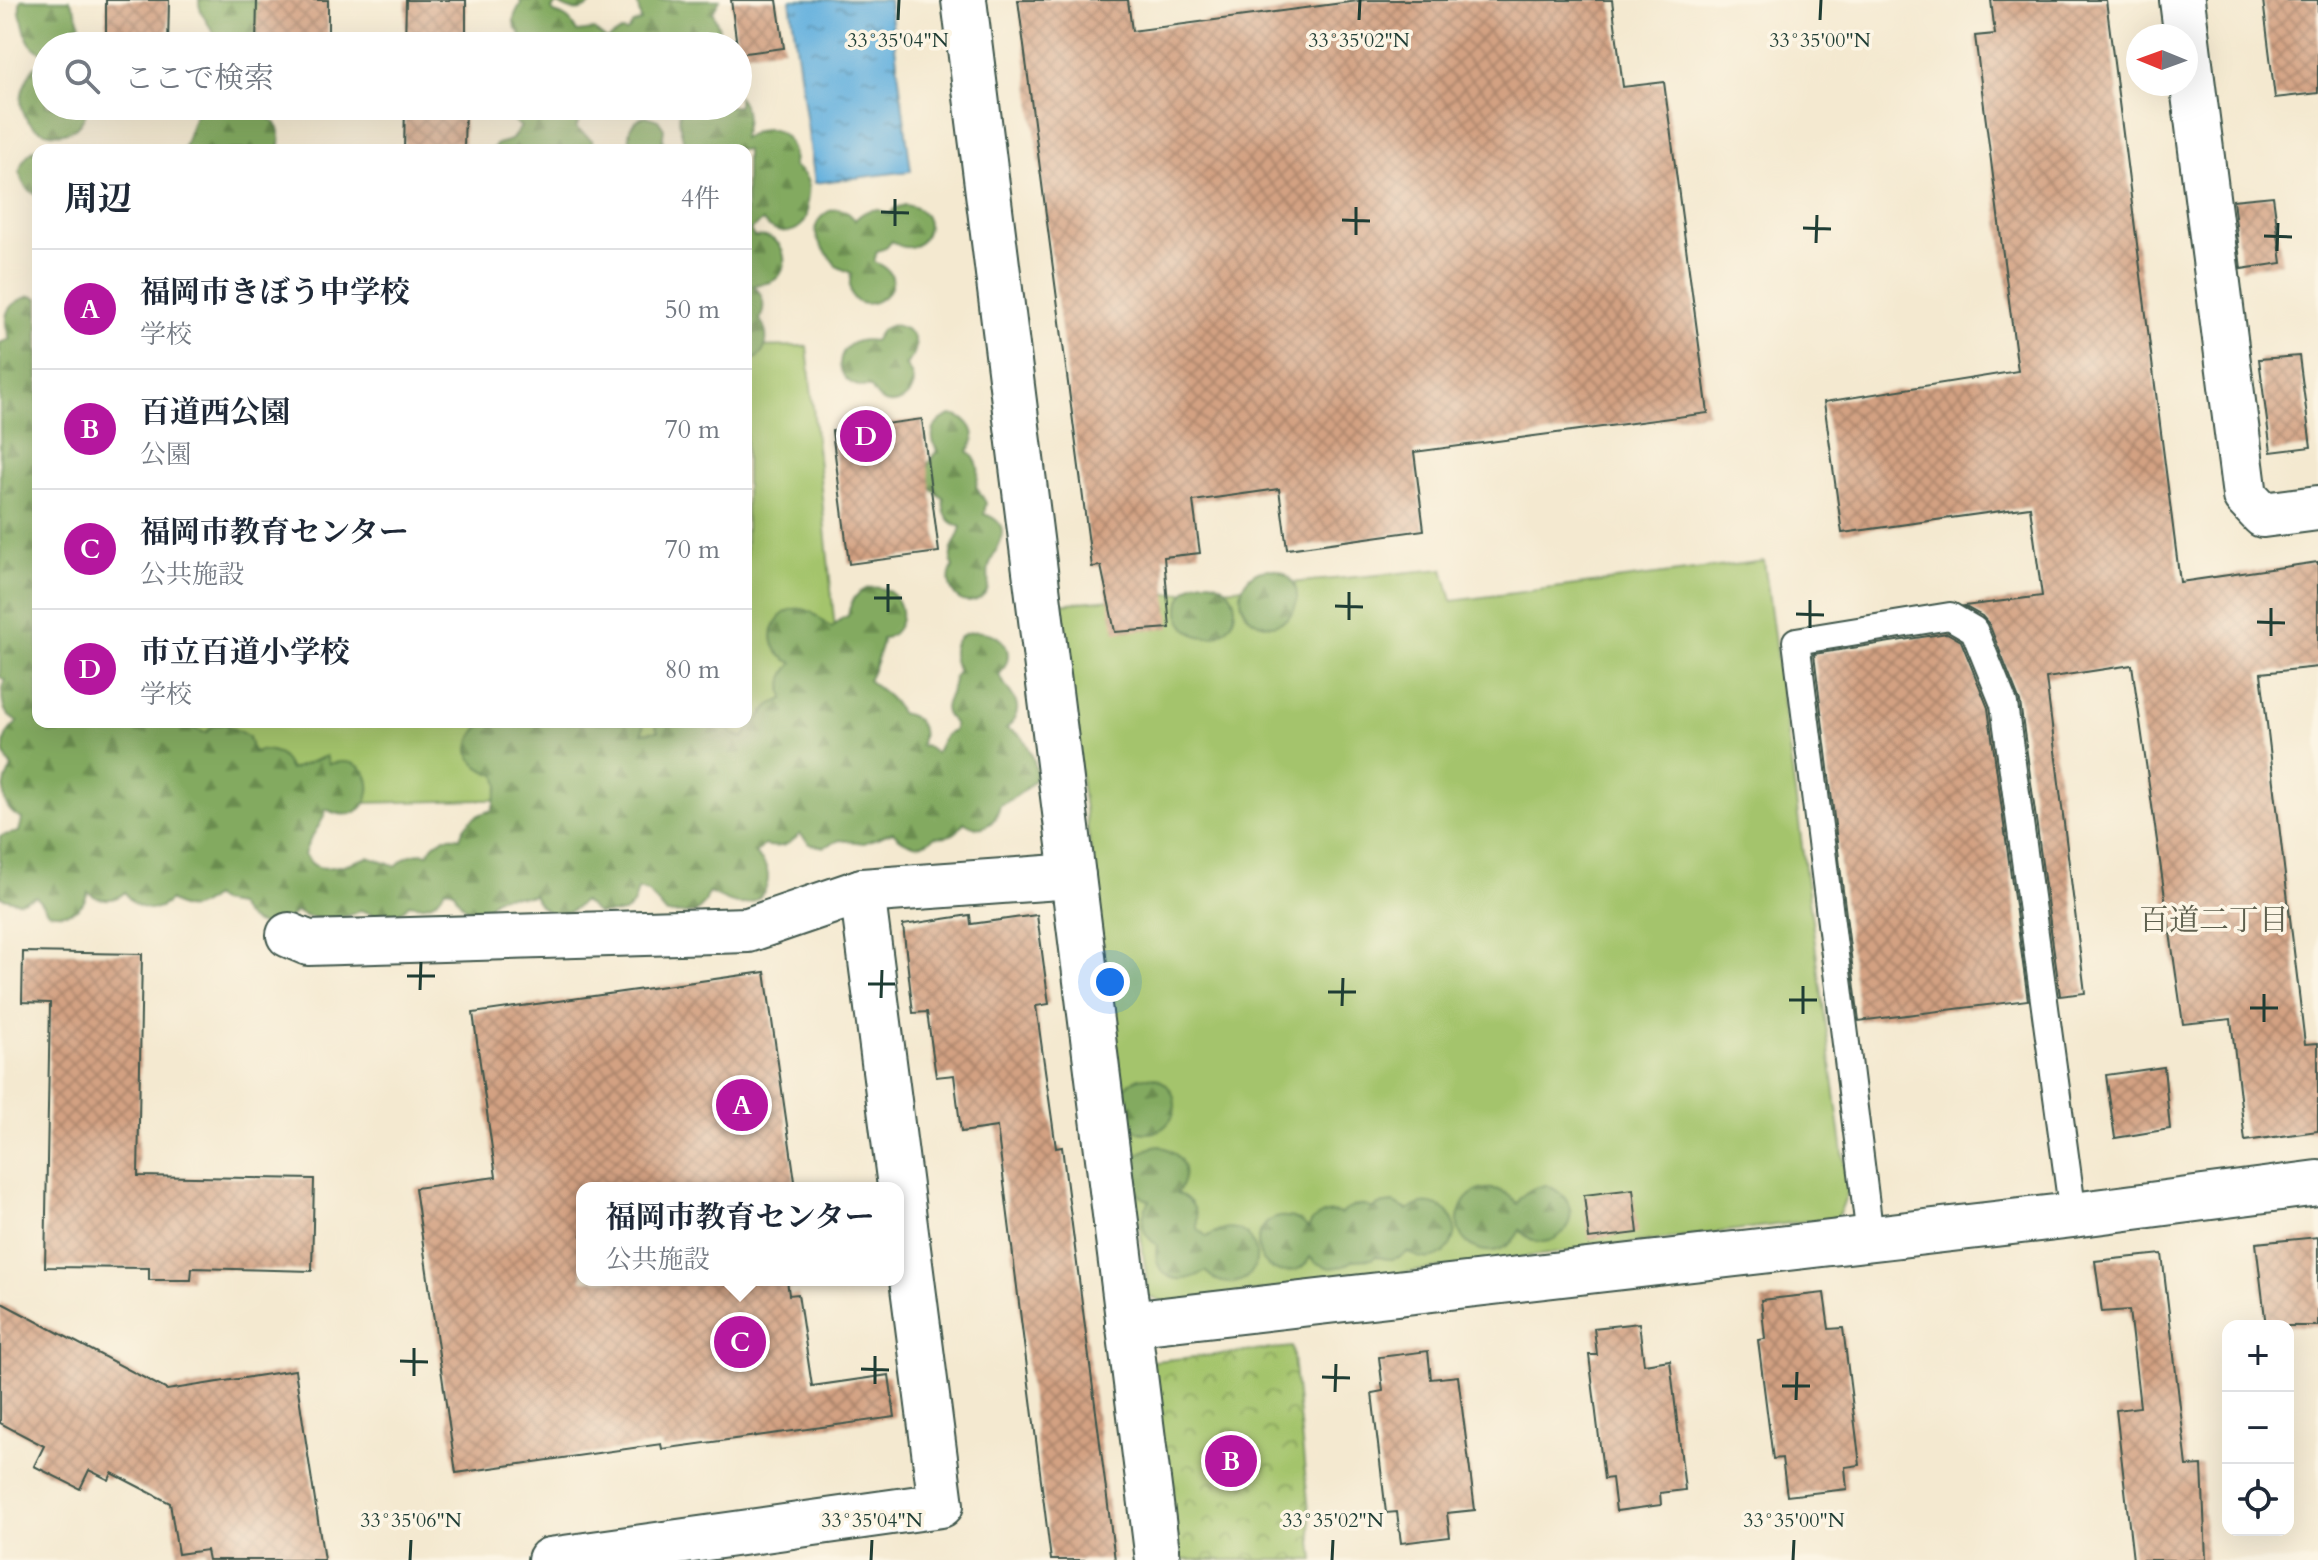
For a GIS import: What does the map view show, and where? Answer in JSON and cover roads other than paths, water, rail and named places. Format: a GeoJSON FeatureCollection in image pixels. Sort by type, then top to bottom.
{"type":"FeatureCollection","features":[{"type":"Feature","properties":{"kind":"street"},"geometry":{"type":"LineString","coordinates":[[964,0],[1158,1560]]}},
{"type":"Feature","properties":{"kind":"street"},"geometry":{"type":"LineString","coordinates":[[2182,0],[2245,496],[2263,515],[2318,508]]}},
{"type":"Feature","properties":{"kind":"street"},"geometry":{"type":"LineString","coordinates":[[289,935],[308,943],[748,930],[862,891],[1073,876]]}},
{"type":"Feature","properties":{"kind":"street"},"geometry":{"type":"LineString","coordinates":[[862,891],[899,1182]]}},
{"type":"Feature","properties":{"kind":"street"},"geometry":{"type":"LineString","coordinates":[[1128,1324],[2073,1215],[2318,1183]]}},
{"type":"Feature","properties":{"kind":"street"},"geometry":{"type":"LineString","coordinates":[[550,1560],[823,1541],[941,1505],[904,1217]]}},
{"type":"Feature","properties":{"kind":"lane"},"geometry":{"type":"LineString","coordinates":[[1870,1237],[1796,641],[1950,616],[1974,630],[2004,704],[2073,1215]]}},
{"type":"Feature","properties":{"kind":"water"},"geometry":{"type":"Polygon","coordinates":[[[790,0],[889,0],[911,171],[815,183],[790,0]]]}},
{"type":"Feature","properties":{"kind":"place","name":"市立百道小学校"},"geometry":{"type":"Point","coordinates":[866,436]}},
{"type":"Feature","properties":{"kind":"place","name":"福岡市きぼう中学校"},"geometry":{"type":"Point","coordinates":[742,1105]}},
{"type":"Feature","properties":{"kind":"place","name":"福岡市教育センター"},"geometry":{"type":"Point","coordinates":[740,1342]}},
{"type":"Feature","properties":{"kind":"place","name":"百道西公園"},"geometry":{"type":"Point","coordinates":[1231,1461]}},
{"type":"Feature","properties":{"kind":"district","name":"百道二丁目"},"geometry":{"type":"Point","coordinates":[2214,920]}}]}
